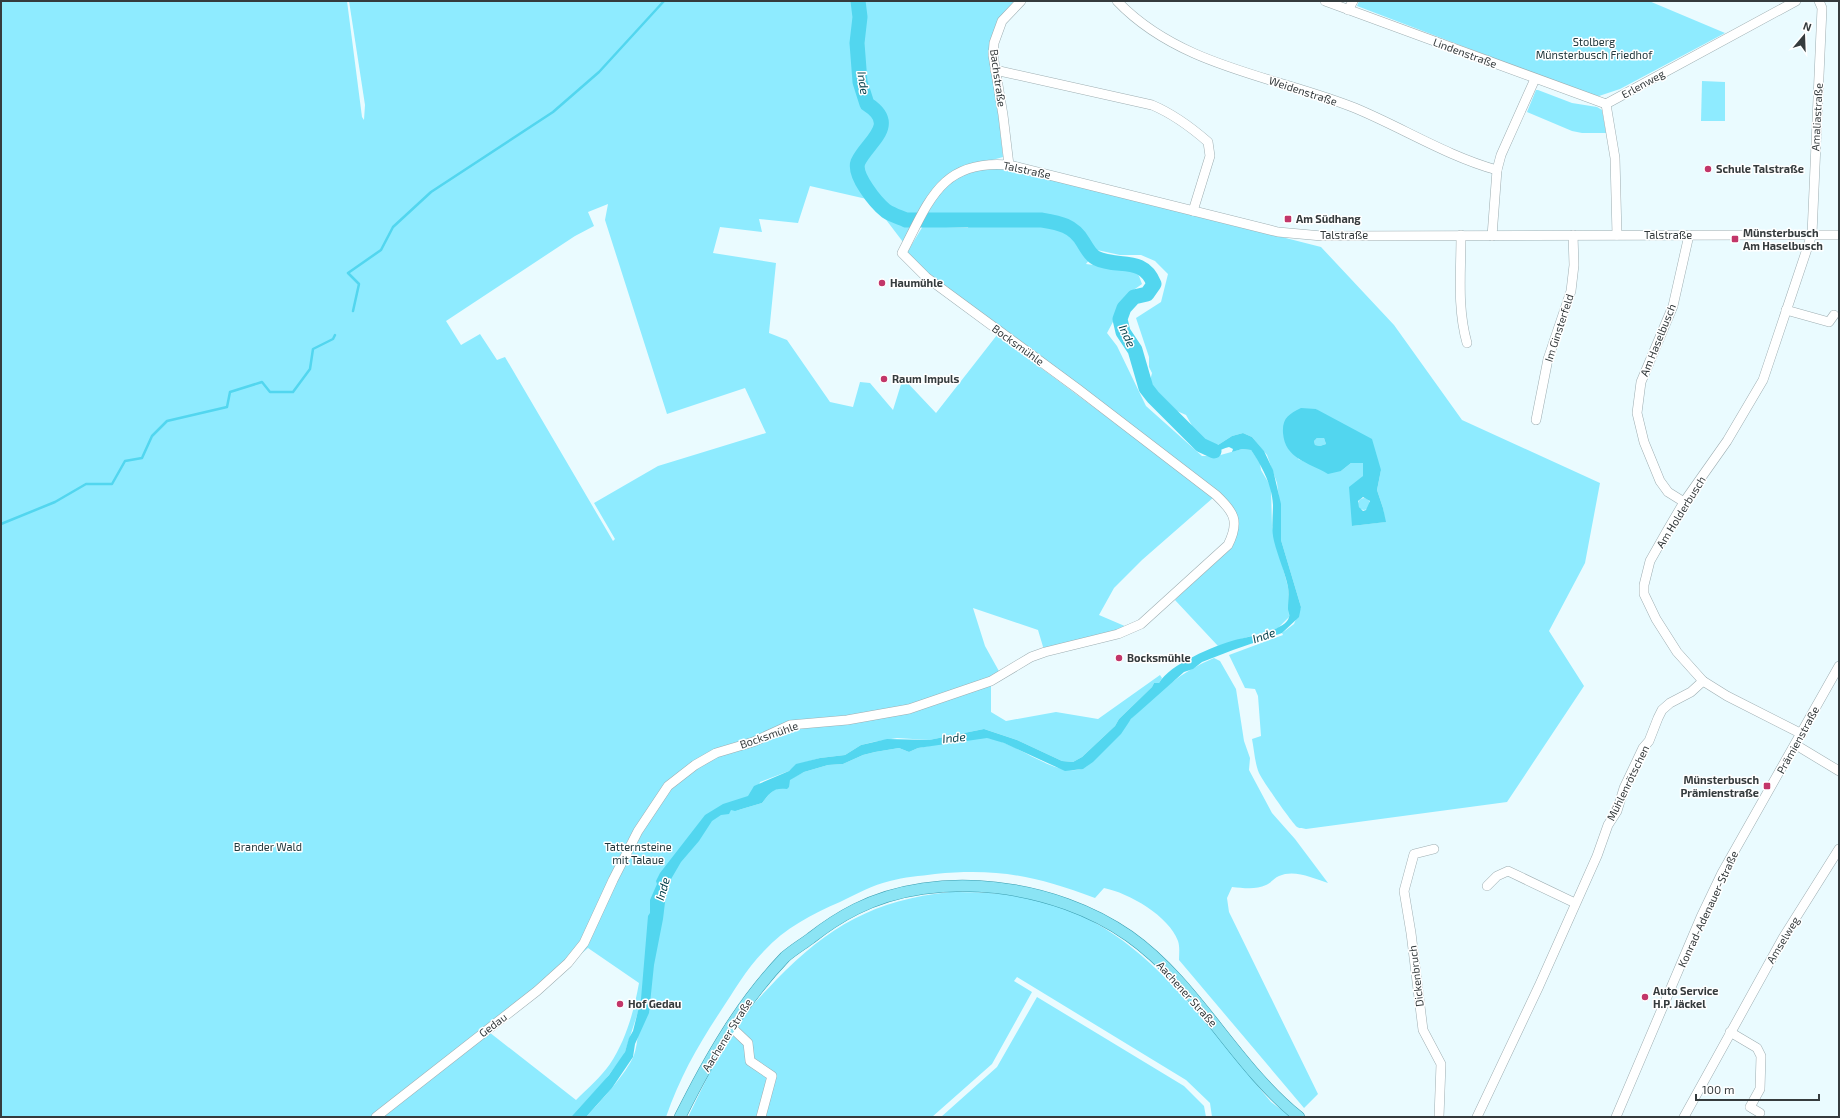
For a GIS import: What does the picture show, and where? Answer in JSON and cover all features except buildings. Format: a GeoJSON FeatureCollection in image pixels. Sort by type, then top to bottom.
{"type":"FeatureCollection","features":[{"type":"Feature","properties":{"kind":"main road","name":"Aachener Straße"},"geometry":{"type":"LineString","coordinates":[[680,1117],[730,1026],[749,998],[787,956],[829,924],[857,908],[889,897],[949,886],[981,886],[1013,889],[1052,899],[1088,913],[1129,936],[1166,967],[1207,1014],[1258,1078],[1299,1117]]}},
{"type":"Feature","properties":{"kind":"street","name":"Bachstraße"},"geometry":{"type":"LineString","coordinates":[[1009,164],[993,49],[997,31],[1002,21],[1021,1]]}},
{"type":"Feature","properties":{"kind":"street","name":"Weidenstraße"},"geometry":{"type":"LineString","coordinates":[[1117,1],[1154,32],[1190,52],[1225,67],[1333,100],[1358,110],[1454,156],[1497,170]]}},
{"type":"Feature","properties":{"kind":"street","name":"Lindenstraße"},"geometry":{"type":"LineString","coordinates":[[1325,1],[1606,104]]}},
{"type":"Feature","properties":{"kind":"street"},"geometry":{"type":"LineString","coordinates":[[1348,10],[1353,1]]}},
{"type":"Feature","properties":{"kind":"street","name":"Erlenweg"},"geometry":{"type":"LineString","coordinates":[[1606,104],[1796,1]]}},
{"type":"Feature","properties":{"kind":"street","name":"Amaliastraße"},"geometry":{"type":"LineString","coordinates":[[1812,234],[1822,8],[1819,1]]}},
{"type":"Feature","properties":{"kind":"street"},"geometry":{"type":"LineString","coordinates":[[995,70],[1152,105],[1161,108],[1201,136],[1208,142],[1210,156],[1193,211]]}},
{"type":"Feature","properties":{"kind":"street"},"geometry":{"type":"LineString","coordinates":[[1492,236],[1497,170],[1501,155],[1535,79]]}},
{"type":"Feature","properties":{"kind":"street"},"geometry":{"type":"LineString","coordinates":[[1606,104],[1615,158],[1617,235]]}},
{"type":"Feature","properties":{"kind":"street","name":"Talstraße"},"geometry":{"type":"LineString","coordinates":[[902,253],[926,208],[944,182],[956,173],[979,164],[1009,164],[1278,232],[1322,236],[1839,235]]}},
{"type":"Feature","properties":{"kind":"street","name":"Am Holderbusch"},"geometry":{"type":"LineString","coordinates":[[1802,734],[1727,696],[1704,680],[1677,652],[1656,619],[1644,594],[1645,579],[1650,561],[1684,502],[1727,441],[1763,380],[1812,234]]}},
{"type":"Feature","properties":{"kind":"street"},"geometry":{"type":"LineString","coordinates":[[1461,235],[1460,291],[1462,325],[1467,343]]}},
{"type":"Feature","properties":{"kind":"street","name":"Im Ginsterfeld"},"geometry":{"type":"LineString","coordinates":[[1536,420],[1548,359],[1571,291],[1574,270],[1573,235]]}},
{"type":"Feature","properties":{"kind":"street","name":"Am Haselbusch"},"geometry":{"type":"LineString","coordinates":[[1684,502],[1668,492],[1660,481],[1644,442],[1637,414],[1641,382],[1673,306],[1689,236]]}},
{"type":"Feature","properties":{"kind":"street","name":"Bocksmühle"},"geometry":{"type":"LineString","coordinates":[[595,920],[612,880],[638,831],[668,786],[695,765],[716,753],[753,742],[790,725],[847,720],[909,709],[991,681],[1031,657],[1045,652],[1118,634],[1140,624],[1170,598],[1228,545],[1234,533],[1235,521],[1229,508],[1216,495],[1078,389],[926,277],[902,253]]}},
{"type":"Feature","properties":{"kind":"street"},"geometry":{"type":"LineString","coordinates":[[1786,310],[1829,322],[1834,315]]}},
{"type":"Feature","properties":{"kind":"street","name":"Prämienstraße"},"geometry":{"type":"LineString","coordinates":[[1744,835],[1796,745],[1839,666]]}},
{"type":"Feature","properties":{"kind":"street","name":"Mühlenrötschen"},"geometry":{"type":"LineString","coordinates":[[1477,1117],[1597,856],[1605,831],[1617,811],[1624,788],[1649,741],[1662,710],[1670,703],[1691,692],[1704,680]]}},
{"type":"Feature","properties":{"kind":"street"},"geometry":{"type":"LineString","coordinates":[[1796,745],[1839,771]]}},
{"type":"Feature","properties":{"kind":"street","name":"Konrad-Adenauer-Straße"},"geometry":{"type":"LineString","coordinates":[[1616,1117],[1701,917],[1722,873],[1744,835]]}},
{"type":"Feature","properties":{"kind":"street","name":"Amselweg"},"geometry":{"type":"LineString","coordinates":[[1684,1117],[1783,938],[1839,849]]}},
{"type":"Feature","properties":{"kind":"street","name":"Dickenbruch"},"geometry":{"type":"LineString","coordinates":[[1434,850],[1414,854],[1404,891],[1411,933],[1423,1030],[1441,1064],[1439,1117]]}},
{"type":"Feature","properties":{"kind":"street"},"geometry":{"type":"LineString","coordinates":[[1487,886],[1497,876],[1508,871],[1575,903]]}},
{"type":"Feature","properties":{"kind":"street","name":"Gedau"},"geometry":{"type":"LineString","coordinates":[[376,1117],[537,991],[565,966],[584,944],[595,920]]}},
{"type":"Feature","properties":{"kind":"street"},"geometry":{"type":"LineString","coordinates":[[730,1026],[748,1043],[750,1062],[772,1076],[761,1117]]}},
{"type":"Feature","properties":{"kind":"street"},"geometry":{"type":"LineString","coordinates":[[1730,1032],[1757,1048],[1761,1056],[1760,1089],[1750,1107],[1760,1112]]}},
{"type":"Feature","properties":{"kind":"green space"},"geometry":{"type":"Polygon","coordinates":[[[1,1],[347,1],[362,117],[364,120],[365,105],[349,1],[1017,1],[1001,20],[995,30],[991,43],[1003,157],[956,170],[903,242],[871,200],[810,186],[798,223],[759,219],[762,232],[720,227],[713,253],[776,263],[769,333],[787,340],[830,402],[853,407],[860,382],[870,383],[893,410],[903,378],[936,413],[997,335],[1214,497],[1142,560],[1114,588],[1099,615],[1127,627],[1044,650],[1038,630],[973,608],[985,646],[1000,673],[991,679],[991,712],[1006,721],[1056,712],[1098,719],[1160,675],[1162,678],[1159,683],[1154,683],[1152,687],[1119,719],[1115,726],[1082,757],[1073,762],[1062,761],[1017,740],[984,729],[929,740],[897,738],[861,745],[845,755],[820,758],[799,764],[789,771],[760,782],[753,804],[735,811],[762,803],[772,792],[778,789],[787,788],[790,779],[804,772],[828,765],[843,764],[863,755],[875,752],[899,748],[909,752],[918,748],[972,738],[988,738],[999,741],[1047,764],[1059,768],[1070,770],[1081,769],[1100,754],[1151,699],[1191,669],[1214,658],[1220,661],[1236,689],[1244,741],[1250,758],[1249,770],[1272,813],[1295,839],[1328,883],[1304,875],[1291,873],[1277,877],[1268,884],[1258,888],[1232,887],[1227,898],[1229,912],[1318,1094],[1304,1108],[1179,960],[1179,943],[1166,923],[1136,900],[1104,888],[1095,898],[1074,890],[1035,879],[998,873],[958,872],[906,878],[877,885],[819,911],[799,922],[781,935],[764,951],[740,980],[696,1050],[683,1075],[666,1117],[586,1117],[613,1087],[631,1062],[637,1044],[639,1009],[624,1055],[605,1080],[571,1117],[1,1117],[1,1]],[[608,204],[588,212],[594,226],[575,236],[446,321],[461,345],[480,334],[497,360],[505,357],[613,541],[615,539],[594,503],[658,466],[766,433],[745,388],[667,414],[605,220],[608,204]],[[588,948],[489,1032],[576,1100],[602,1074],[616,1055],[629,1025],[639,983],[588,948]]]}},
{"type":"Feature","properties":{"kind":"green space","name":"Stolberg Münsterbusch Friedhof"},"geometry":{"type":"Polygon","coordinates":[[[1359,1],[1649,1],[1725,33],[1620,89],[1599,96],[1575,93],[1486,55],[1357,6],[1359,1]]]}},
{"type":"Feature","properties":{"kind":"green space"},"geometry":{"type":"Polygon","coordinates":[[[1702,81],[1725,82],[1725,121],[1701,121],[1702,81]]]}},
{"type":"Feature","properties":{"kind":"green space"},"geometry":{"type":"Polygon","coordinates":[[[1536,90],[1572,103],[1597,107],[1602,110],[1606,133],[1582,133],[1572,131],[1527,112],[1536,90]]]}},
{"type":"Feature","properties":{"kind":"green space"},"geometry":{"type":"Polygon","coordinates":[[[1009,168],[1321,247],[1394,325],[1462,420],[1600,483],[1585,563],[1549,631],[1584,686],[1507,802],[1306,829],[1298,828],[1294,824],[1259,773],[1252,739],[1261,736],[1258,696],[1255,689],[1245,688],[1229,655],[1283,635],[1282,633],[1294,624],[1301,607],[1281,540],[1279,528],[1281,513],[1277,483],[1267,455],[1252,437],[1243,433],[1232,436],[1218,445],[1209,445],[1200,440],[1186,415],[1177,411],[1155,389],[1150,381],[1152,373],[1149,367],[1149,357],[1136,318],[1161,302],[1168,274],[1155,261],[1141,255],[1120,255],[1097,250],[1086,264],[1134,270],[1139,276],[1142,284],[1128,294],[1107,333],[1117,346],[1146,406],[1202,456],[1217,456],[1242,449],[1251,450],[1260,463],[1261,470],[1271,487],[1272,527],[1288,587],[1289,617],[1278,628],[1218,646],[1175,600],[1230,546],[1231,507],[922,269],[906,254],[923,226],[968,228],[970,218],[927,214],[946,183],[970,169],[1009,168]],[[1316,409],[1298,459],[1313,465],[1341,471],[1351,463],[1363,463],[1363,476],[1352,526],[1385,522],[1383,508],[1377,490],[1381,470],[1316,409]]]}},
{"type":"Feature","properties":{"kind":"green space"},"geometry":{"type":"Polygon","coordinates":[[[1317,438],[1324,438],[1326,444],[1320,446],[1315,445],[1314,441],[1317,438]]]}},
{"type":"Feature","properties":{"kind":"green space"},"geometry":{"type":"Polygon","coordinates":[[[1364,498],[1368,500],[1370,504],[1368,508],[1364,510],[1360,508],[1358,504],[1360,500],[1364,498]]]}},
{"type":"Feature","properties":{"kind":"green space"},"geometry":{"type":"Polygon","coordinates":[[[950,892],[1000,894],[1025,897],[1049,903],[1083,916],[1115,935],[1145,959],[1173,986],[1224,1044],[1271,1102],[1291,1117],[1212,1117],[1210,1103],[1186,1080],[1017,977],[1014,981],[1032,992],[992,1064],[932,1117],[688,1117],[731,1033],[746,1012],[796,961],[834,931],[854,919],[876,909],[923,896],[950,892]]]}},
{"type":"Feature","properties":{"kind":"green space"},"geometry":{"type":"Polygon","coordinates":[[[1037,997],[1184,1086],[1204,1106],[1206,1117],[941,1117],[997,1067],[1037,997]]]}},
{"type":"Feature","properties":{"kind":"water"},"geometry":{"type":"Polygon","coordinates":[[[1301,408],[1316,409],[1372,439],[1381,470],[1377,490],[1386,522],[1352,526],[1349,487],[1363,476],[1363,463],[1351,463],[1341,471],[1328,474],[1299,459],[1288,449],[1283,433],[1285,420],[1301,408]],[[1317,438],[1314,441],[1315,445],[1320,446],[1326,444],[1324,438],[1317,438]],[[1363,497],[1358,501],[1359,507],[1363,511],[1366,510],[1370,501],[1363,497]]]}},
{"type":"Feature","properties":{"kind":"water"},"geometry":{"type":"Polygon","coordinates":[[[1243,433],[1252,437],[1264,451],[1273,470],[1281,504],[1281,540],[1301,607],[1299,617],[1282,633],[1202,662],[1193,669],[1184,672],[1131,719],[1121,734],[1093,762],[1083,769],[1065,771],[1004,743],[987,738],[918,748],[909,752],[899,748],[863,755],[843,764],[828,765],[804,772],[790,780],[789,787],[787,789],[775,790],[769,794],[762,803],[735,811],[731,810],[729,814],[721,815],[712,821],[699,841],[681,862],[667,886],[663,919],[654,965],[649,1013],[635,1044],[633,1057],[612,1088],[586,1117],[571,1117],[609,1075],[625,1052],[629,1038],[633,1031],[641,999],[650,900],[657,884],[656,881],[660,873],[705,815],[723,804],[748,796],[754,786],[789,771],[796,764],[820,758],[845,755],[861,745],[887,739],[929,740],[984,729],[1017,740],[1062,761],[1073,762],[1082,757],[1115,726],[1119,719],[1152,687],[1154,683],[1159,683],[1173,669],[1182,663],[1235,640],[1273,630],[1286,622],[1289,616],[1288,587],[1274,541],[1272,528],[1273,505],[1271,490],[1263,469],[1251,450],[1242,449],[1232,452],[1233,449],[1229,447],[1208,453],[1194,445],[1200,440],[1209,445],[1218,445],[1232,436],[1243,433]]]}},
{"type":"Feature","properties":{"kind":"waterway"},"geometry":{"type":"LineString","coordinates":[[353,311],[359,284],[348,273],[381,250],[393,227],[431,192],[553,112],[599,72],[664,1]]}},
{"type":"Feature","properties":{"kind":"waterway","name":"Inde"},"geometry":{"type":"LineString","coordinates":[[858,1],[860,17],[857,43],[860,82],[867,104],[881,119],[881,126],[878,133],[862,155],[858,162],[857,168],[862,181],[871,195],[886,211],[906,220],[1041,220],[1060,224],[1075,232],[1094,257],[1112,263],[1129,264],[1143,269],[1149,275],[1154,284],[1147,294],[1134,297],[1124,308],[1120,319],[1123,332],[1135,350],[1146,388],[1153,397],[1201,445],[1214,451]]}},
{"type":"Feature","properties":{"kind":"waterway"},"geometry":{"type":"LineString","coordinates":[[1,524],[55,502],[86,484],[112,484],[125,461],[142,458],[152,436],[167,421],[227,407],[230,392],[262,382],[270,392],[293,392],[310,369],[313,349],[333,339],[335,335]]}},
{"type":"Feature","properties":{"kind":"place","name":"Schule Talstraße"},"geometry":{"type":"Point","coordinates":[1708,169]}},
{"type":"Feature","properties":{"kind":"place","name":"Am Südhang"},"geometry":{"type":"Point","coordinates":[1288,219]}},
{"type":"Feature","properties":{"kind":"place","name":"Münsterbusch Am Haselbusch"},"geometry":{"type":"Point","coordinates":[1735,239]}},
{"type":"Feature","properties":{"kind":"place","name":"Haumühle"},"geometry":{"type":"Point","coordinates":[882,283]}},
{"type":"Feature","properties":{"kind":"place","name":"Raum Impuls"},"geometry":{"type":"Point","coordinates":[884,379]}},
{"type":"Feature","properties":{"kind":"place","name":"Bocksmühle"},"geometry":{"type":"Point","coordinates":[1119,658]}},
{"type":"Feature","properties":{"kind":"place","name":"Münsterbusch Prämienstraße"},"geometry":{"type":"Point","coordinates":[1767,786]}},
{"type":"Feature","properties":{"kind":"place","name":"Auto Service H.P. Jäckel"},"geometry":{"type":"Point","coordinates":[1645,997]}},
{"type":"Feature","properties":{"kind":"place","name":"Hof Gedau"},"geometry":{"type":"Point","coordinates":[620,1004]}},
{"type":"Feature","properties":{"kind":"park label","name":"Brander Wald"},"geometry":{"type":"Point","coordinates":[268,847]}},
{"type":"Feature","properties":{"kind":"park label","name":"Tatternsteine mit Talaue"},"geometry":{"type":"Point","coordinates":[638,853]}}]}
